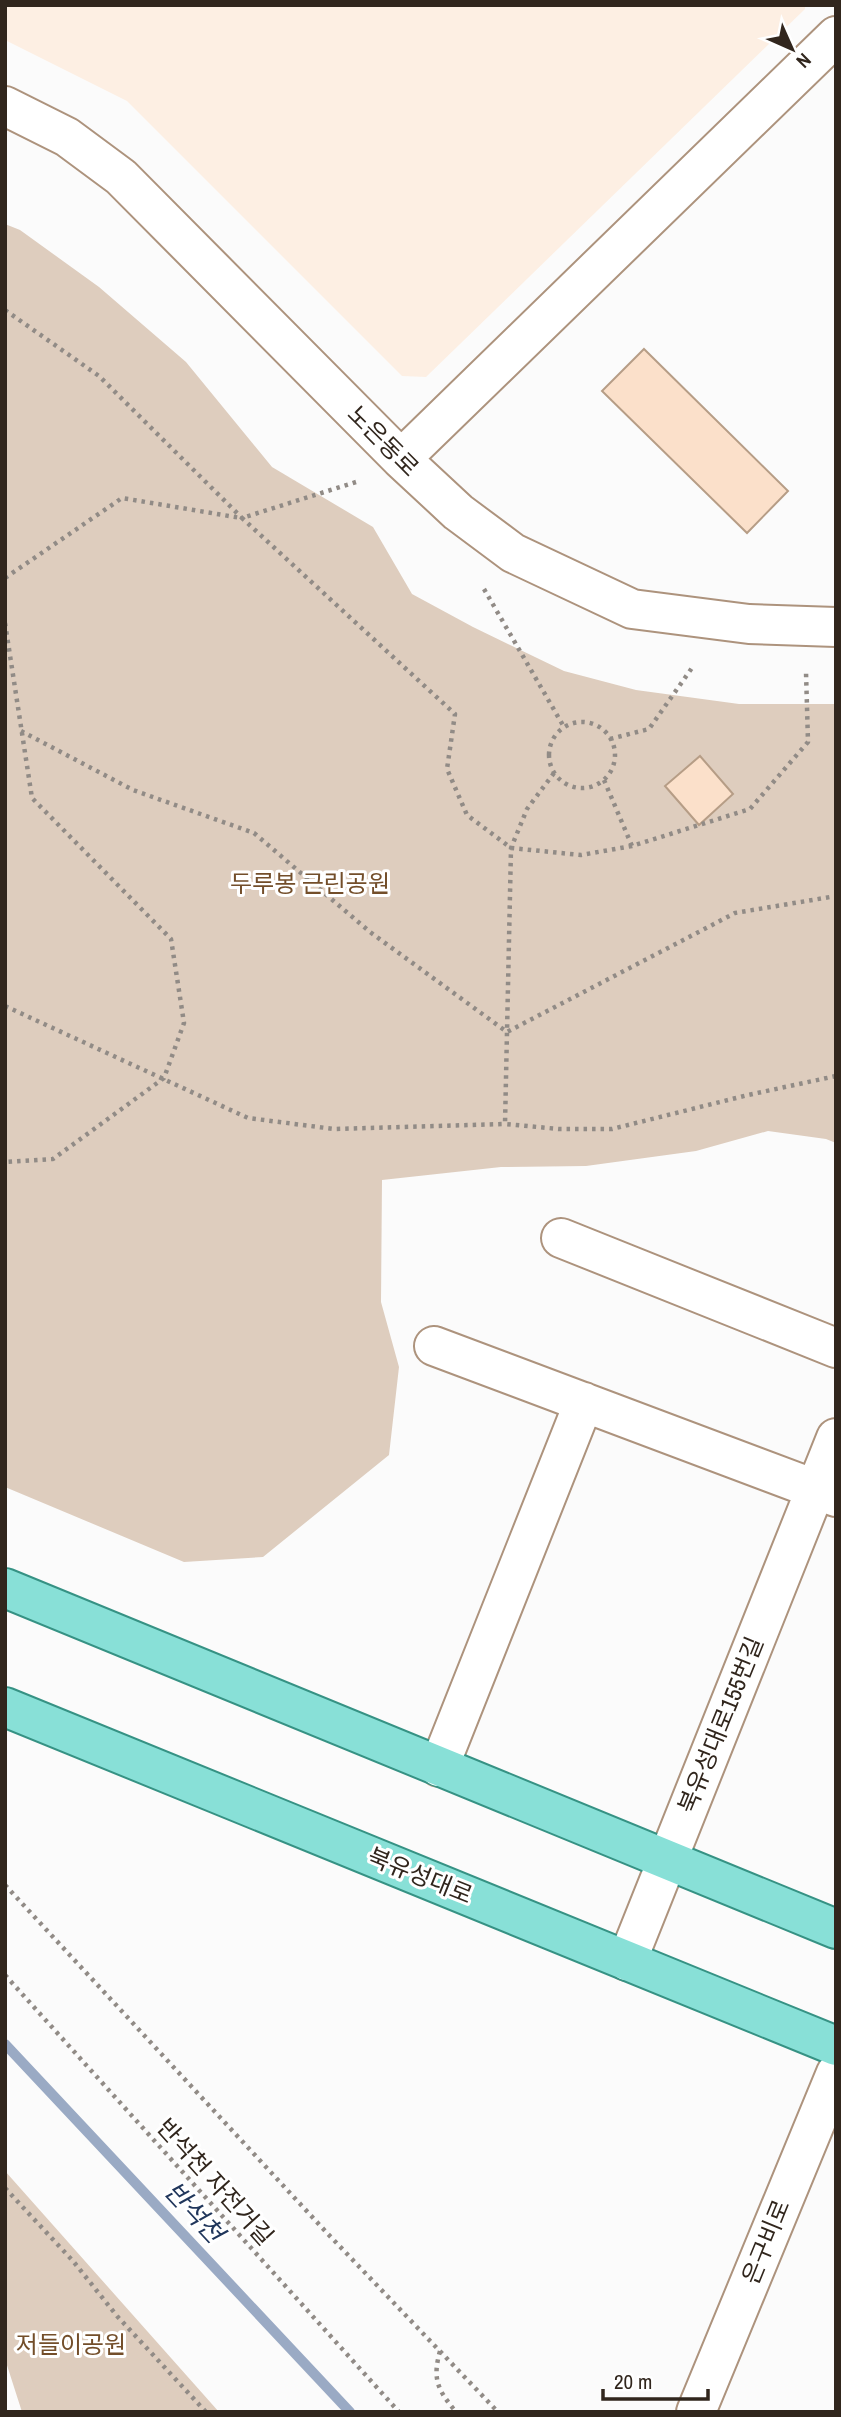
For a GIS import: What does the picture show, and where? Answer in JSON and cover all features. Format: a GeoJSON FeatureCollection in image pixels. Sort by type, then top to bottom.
{"type":"FeatureCollection","features":[{"type":"Feature","properties":{"kind":"main road"},"geometry":{"type":"LineString","coordinates":[[5,1588],[836,1929]]}},
{"type":"Feature","properties":{"kind":"main road","name":"북유성대로"},"geometry":{"type":"LineString","coordinates":[[5,1707],[836,2046]]}},
{"type":"Feature","properties":{"kind":"street"},"geometry":{"type":"LineString","coordinates":[[401,458],[836,36]]}},
{"type":"Feature","properties":{"kind":"street","name":"노은동로"},"geometry":{"type":"LineString","coordinates":[[5,106],[67,137],[121,177],[457,512],[513,553],[632,609],[749,624],[836,627]]}},
{"type":"Feature","properties":{"kind":"street"},"geometry":{"type":"LineString","coordinates":[[561,1238],[836,1348]]}},
{"type":"Feature","properties":{"kind":"street"},"geometry":{"type":"LineString","coordinates":[[434,1346],[825,1493]]}},
{"type":"Feature","properties":{"kind":"street"},"geometry":{"type":"LineString","coordinates":[[439,1767],[584,1402]]}},
{"type":"Feature","properties":{"kind":"street","name":"북유성대로155번길"},"geometry":{"type":"LineString","coordinates":[[627,1961],[667,1860],[825,1493],[836,1438]]}},
{"type":"Feature","properties":{"kind":"street","name":"은구비로"},"geometry":{"type":"LineString","coordinates":[[696,2412],[836,2073]]}},
{"type":"Feature","properties":{"kind":"path"},"geometry":{"type":"LineString","coordinates":[[5,310],[99,376],[242,518],[455,714],[447,769],[467,815],[512,848],[581,855],[632,846],[750,809],[808,742],[806,672]]}},
{"type":"Feature","properties":{"kind":"path"},"geometry":{"type":"LineString","coordinates":[[5,578],[122,498],[242,518],[356,482]]}},
{"type":"Feature","properties":{"kind":"path"},"geometry":{"type":"LineString","coordinates":[[485,589],[564,727]]}},
{"type":"Feature","properties":{"kind":"path"},"geometry":{"type":"LineString","coordinates":[[5,624],[32,798],[171,939],[184,1023],[164,1078],[53,1159],[5,1162]]}},
{"type":"Feature","properties":{"kind":"path"},"geometry":{"type":"LineString","coordinates":[[610,739],[649,729],[694,665]]}},
{"type":"Feature","properties":{"kind":"path"},"geometry":{"type":"LineString","coordinates":[[574,723],[595,725],[610,739],[614,749],[614,761],[604,780],[593,786],[571,787],[561,782],[554,773],[548,753],[551,743],[564,727],[574,723]]}},
{"type":"Feature","properties":{"kind":"path"},"geometry":{"type":"LineString","coordinates":[[22,731],[133,790],[254,833],[369,932],[507,1032]]}},
{"type":"Feature","properties":{"kind":"path"},"geometry":{"type":"LineString","coordinates":[[505,1124],[512,848],[527,810],[554,773]]}},
{"type":"Feature","properties":{"kind":"path"},"geometry":{"type":"LineString","coordinates":[[604,780],[632,846]]}},
{"type":"Feature","properties":{"kind":"path"},"geometry":{"type":"LineString","coordinates":[[507,1032],[734,913],[836,896]]}},
{"type":"Feature","properties":{"kind":"path"},"geometry":{"type":"LineString","coordinates":[[5,1006],[248,1118],[334,1129],[505,1124],[559,1129],[612,1129],[836,1076]]}},
{"type":"Feature","properties":{"kind":"path"},"geometry":{"type":"LineString","coordinates":[[5,1885],[328,2234],[498,2412]]}},
{"type":"Feature","properties":{"kind":"path","name":"반석천 자전거길"},"geometry":{"type":"LineString","coordinates":[[5,1975],[399,2412]]}},
{"type":"Feature","properties":{"kind":"path"},"geometry":{"type":"LineString","coordinates":[[5,2188],[73,2261],[117,2316],[206,2412]]}},
{"type":"Feature","properties":{"kind":"path"},"geometry":{"type":"LineString","coordinates":[[440,2351],[435,2367],[438,2389],[456,2412]]}},
{"type":"Feature","properties":{"kind":"shaded area"},"geometry":{"type":"Polygon","coordinates":[[[5,5],[805,5],[805,9],[426,377],[402,376],[127,101],[5,40],[5,5]]]}},
{"type":"Feature","properties":{"kind":"green space","name":"두루봉 근린공원"},"geometry":{"type":"Polygon","coordinates":[[[5,224],[20,230],[99,287],[186,362],[272,467],[373,527],[412,594],[564,671],[636,690],[739,704],[836,704],[836,1143],[826,1139],[768,1131],[696,1151],[586,1166],[501,1167],[382,1180],[381,1302],[399,1367],[389,1455],[263,1557],[184,1562],[5,1487],[5,224]]]}},
{"type":"Feature","properties":{"kind":"green space","name":"저들이공원"},"geometry":{"type":"Polygon","coordinates":[[[5,2171],[219,2412],[22,2412],[5,2359],[5,2171]]]}},
{"type":"Feature","properties":{"kind":"building"},"geometry":{"type":"Polygon","coordinates":[[[644,349],[788,491],[747,533],[602,391],[644,349]]]}},
{"type":"Feature","properties":{"kind":"building"},"geometry":{"type":"Polygon","coordinates":[[[700,756],[733,794],[699,825],[665,786],[700,756]]]}},
{"type":"Feature","properties":{"kind":"waterway","name":"반석천"},"geometry":{"type":"LineString","coordinates":[[5,2044],[350,2412]]}}]}
